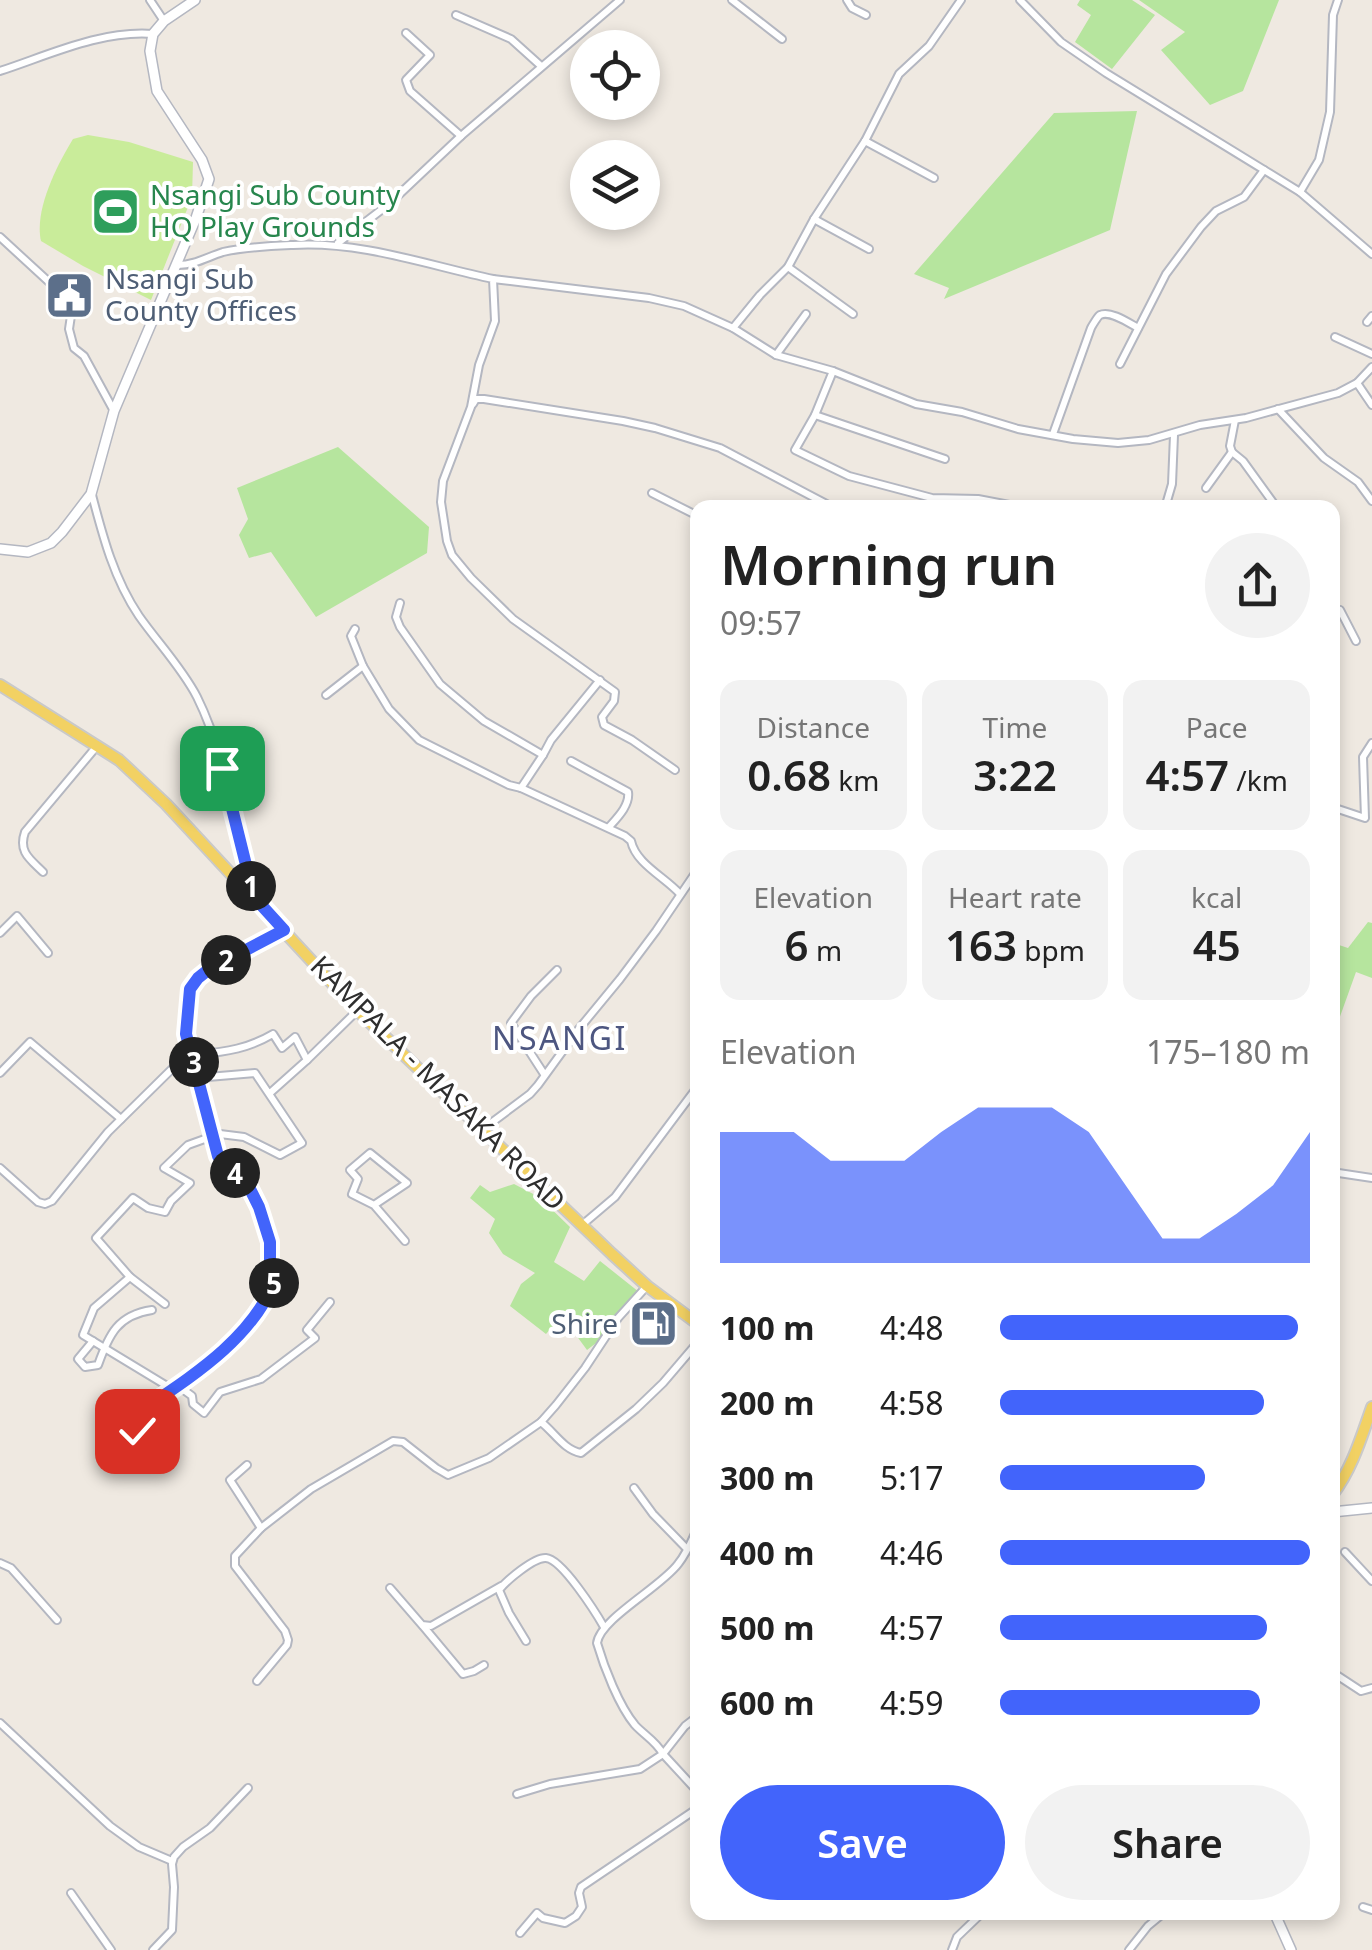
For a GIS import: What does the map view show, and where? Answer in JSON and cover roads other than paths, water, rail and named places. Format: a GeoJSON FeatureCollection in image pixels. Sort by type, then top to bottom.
{"type":"FeatureCollection","features":[{"type":"Feature","properties":{"kind":"main road","name":"KAMPALA - MASAKA ROAD"},"geometry":{"type":"LineString","coordinates":[[0,685],[119,760],[166,804],[358,1010],[647,1286],[690,1318]]}},
{"type":"Feature","properties":{"kind":"main road"},"geometry":{"type":"LineString","coordinates":[[1340,1483],[1350,1467],[1372,1408]]}},
{"type":"Feature","properties":{"kind":"street"},"geometry":{"type":"LineString","coordinates":[[150,0],[164,21]]}},
{"type":"Feature","properties":{"kind":"street"},"geometry":{"type":"LineString","coordinates":[[0,549],[28,552],[50,543],[91,494],[114,411],[178,265],[208,179],[202,160],[158,91],[150,50],[153,34],[164,21],[196,0]]}},
{"type":"Feature","properties":{"kind":"street"},"geometry":{"type":"LineString","coordinates":[[336,244],[389,204],[461,136],[620,0]]}},
{"type":"Feature","properties":{"kind":"street"},"geometry":{"type":"LineString","coordinates":[[732,0],[782,39]]}},
{"type":"Feature","properties":{"kind":"street"},"geometry":{"type":"LineString","coordinates":[[847,0],[852,8],[866,15]]}},
{"type":"Feature","properties":{"kind":"street"},"geometry":{"type":"LineString","coordinates":[[732,328],[788,266],[865,141],[899,74],[929,46],[961,0]]}},
{"type":"Feature","properties":{"kind":"street"},"geometry":{"type":"LineString","coordinates":[[1020,0],[1062,42],[1300,192],[1372,254]]}},
{"type":"Feature","properties":{"kind":"street"},"geometry":{"type":"LineString","coordinates":[[1300,192],[1319,160],[1330,112],[1332,14],[1338,0]]}},
{"type":"Feature","properties":{"kind":"street"},"geometry":{"type":"LineString","coordinates":[[456,15],[511,40],[541,66]]}},
{"type":"Feature","properties":{"kind":"street"},"geometry":{"type":"LineString","coordinates":[[406,33],[430,55],[406,80],[410,91],[461,136]]}},
{"type":"Feature","properties":{"kind":"street"},"geometry":{"type":"LineString","coordinates":[[0,72],[110,35],[153,34]]}},
{"type":"Feature","properties":{"kind":"street"},"geometry":{"type":"LineString","coordinates":[[865,141],[934,178]]}},
{"type":"Feature","properties":{"kind":"street"},"geometry":{"type":"LineString","coordinates":[[1120,364],[1166,274],[1201,226],[1216,211],[1244,197],[1264,170]]}},
{"type":"Feature","properties":{"kind":"street"},"geometry":{"type":"LineString","coordinates":[[814,219],[869,249]]}},
{"type":"Feature","properties":{"kind":"street"},"geometry":{"type":"LineString","coordinates":[[0,238],[61,293],[72,309],[69,329],[74,348],[84,356],[114,411]]}},
{"type":"Feature","properties":{"kind":"street"},"geometry":{"type":"LineString","coordinates":[[178,265],[191,265],[224,252],[336,244],[493,279],[649,298],[684,306],[776,354],[834,371],[916,404],[1073,440],[1118,443],[1235,420],[1338,393],[1372,368]]}},
{"type":"Feature","properties":{"kind":"street"},"geometry":{"type":"LineString","coordinates":[[788,266],[854,314]]}},
{"type":"Feature","properties":{"kind":"street"},"geometry":{"type":"LineString","coordinates":[[493,279],[495,320],[470,407],[442,480],[441,502],[452,555],[513,619],[615,692],[602,723],[676,770]]}},
{"type":"Feature","properties":{"kind":"street"},"geometry":{"type":"LineString","coordinates":[[776,354],[806,314]]}},
{"type":"Feature","properties":{"kind":"street"},"geometry":{"type":"LineString","coordinates":[[1053,434],[1091,328],[1099,316],[1116,317],[1138,328]]}},
{"type":"Feature","properties":{"kind":"street"},"geometry":{"type":"LineString","coordinates":[[1335,337],[1372,354]]}},
{"type":"Feature","properties":{"kind":"street"},"geometry":{"type":"LineString","coordinates":[[834,371],[815,416],[794,450],[849,476],[932,498],[983,500]]}},
{"type":"Feature","properties":{"kind":"street"},"geometry":{"type":"LineString","coordinates":[[1356,383],[1372,405]]}},
{"type":"Feature","properties":{"kind":"street"},"geometry":{"type":"LineString","coordinates":[[470,407],[476,399],[484,398],[654,428],[742,457],[820,500]]}},
{"type":"Feature","properties":{"kind":"street"},"geometry":{"type":"LineString","coordinates":[[1278,408],[1324,458],[1358,482],[1372,501]]}},
{"type":"Feature","properties":{"kind":"street"},"geometry":{"type":"LineString","coordinates":[[815,416],[945,458]]}},
{"type":"Feature","properties":{"kind":"street"},"geometry":{"type":"LineString","coordinates":[[1235,420],[1232,452],[1271,500]]}},
{"type":"Feature","properties":{"kind":"street"},"geometry":{"type":"LineString","coordinates":[[1167,500],[1172,484],[1174,434]]}},
{"type":"Feature","properties":{"kind":"street"},"geometry":{"type":"LineString","coordinates":[[1206,488],[1232,452]]}},
{"type":"Feature","properties":{"kind":"street"},"geometry":{"type":"LineString","coordinates":[[652,493],[690,512]]}},
{"type":"Feature","properties":{"kind":"street"},"geometry":{"type":"LineString","coordinates":[[91,494],[108,556],[137,612],[187,681],[206,718],[254,897]]}},
{"type":"Feature","properties":{"kind":"street"},"geometry":{"type":"LineString","coordinates":[[400,604],[396,617],[400,627],[440,684],[484,721],[543,755]]}},
{"type":"Feature","properties":{"kind":"street"},"geometry":{"type":"LineString","coordinates":[[1340,610],[1356,641]]}},
{"type":"Feature","properties":{"kind":"street"},"geometry":{"type":"LineString","coordinates":[[355,628],[350,636],[363,666],[389,710],[419,740],[509,785],[610,827],[630,839],[634,852],[680,894]]}},
{"type":"Feature","properties":{"kind":"street"},"geometry":{"type":"LineString","coordinates":[[326,695],[363,666]]}},
{"type":"Feature","properties":{"kind":"street"},"geometry":{"type":"LineString","coordinates":[[521,788],[551,740],[600,680]]}},
{"type":"Feature","properties":{"kind":"street"},"geometry":{"type":"LineString","coordinates":[[1340,810],[1365,818],[1364,756],[1372,743]]}},
{"type":"Feature","properties":{"kind":"street"},"geometry":{"type":"LineString","coordinates":[[43,872],[24,852],[21,843],[25,832],[97,746]]}},
{"type":"Feature","properties":{"kind":"street"},"geometry":{"type":"LineString","coordinates":[[571,761],[628,792],[626,805],[610,827]]}},
{"type":"Feature","properties":{"kind":"street"},"geometry":{"type":"LineString","coordinates":[[482,1130],[530,1094],[620,979],[690,880]]}},
{"type":"Feature","properties":{"kind":"street"},"geometry":{"type":"LineString","coordinates":[[0,933],[17,916],[48,952]]}},
{"type":"Feature","properties":{"kind":"street"},"geometry":{"type":"LineString","coordinates":[[0,1168],[38,1202],[52,1201],[121,1119],[178,1064],[186,1034],[190,989],[198,978],[284,930]]}},
{"type":"Feature","properties":{"kind":"street"},"geometry":{"type":"LineString","coordinates":[[544,1074],[511,1023],[557,970]]}},
{"type":"Feature","properties":{"kind":"street"},"geometry":{"type":"LineString","coordinates":[[270,1093],[358,1010]]}},
{"type":"Feature","properties":{"kind":"street"},"geometry":{"type":"LineString","coordinates":[[124,1440],[137,1431],[129,1419],[199,1370],[251,1324],[276,1278],[259,1207],[250,1189],[218,1156],[186,1034]]}},
{"type":"Feature","properties":{"kind":"street"},"geometry":{"type":"LineString","coordinates":[[165,1304],[130,1277],[96,1238],[133,1198],[164,1212],[190,1183],[164,1168],[188,1145],[212,1134],[244,1137],[280,1156],[302,1143],[255,1072],[208,1076],[199,1054],[254,1045],[273,1034],[282,1048],[295,1037],[306,1060]]}},
{"type":"Feature","properties":{"kind":"street"},"geometry":{"type":"LineString","coordinates":[[0,1073],[30,1042],[121,1119]]}},
{"type":"Feature","properties":{"kind":"street"},"geometry":{"type":"LineString","coordinates":[[582,1225],[615,1197],[690,1097]]}},
{"type":"Feature","properties":{"kind":"street"},"geometry":{"type":"LineString","coordinates":[[374,1206],[407,1183],[370,1153],[350,1170],[358,1179],[352,1194],[374,1206],[405,1241]]}},
{"type":"Feature","properties":{"kind":"street"},"geometry":{"type":"LineString","coordinates":[[1340,1173],[1372,1178]]}},
{"type":"Feature","properties":{"kind":"street"},"geometry":{"type":"LineString","coordinates":[[130,1277],[94,1308],[79,1334],[192,1396],[193,1404],[204,1413],[220,1392],[261,1378],[315,1338],[307,1330],[330,1302]]}},
{"type":"Feature","properties":{"kind":"street"},"geometry":{"type":"LineString","coordinates":[[256,1681],[288,1640],[236,1566],[235,1556],[261,1528],[311,1489],[386,1443],[403,1442],[448,1475],[489,1458],[541,1422],[585,1368],[618,1318],[647,1286]]}},
{"type":"Feature","properties":{"kind":"street"},"geometry":{"type":"LineString","coordinates":[[94,1341],[78,1359],[84,1367],[98,1365],[104,1347],[123,1320],[133,1313],[152,1310]]}},
{"type":"Feature","properties":{"kind":"street"},"geometry":{"type":"LineString","coordinates":[[541,1422],[566,1446],[581,1454],[636,1409],[690,1351]]}},
{"type":"Feature","properties":{"kind":"street"},"geometry":{"type":"LineString","coordinates":[[246,1465],[230,1480],[261,1528]]}},
{"type":"Feature","properties":{"kind":"street"},"geometry":{"type":"LineString","coordinates":[[634,1488],[687,1550]]}},
{"type":"Feature","properties":{"kind":"street"},"geometry":{"type":"LineString","coordinates":[[1340,1511],[1372,1508]]}},
{"type":"Feature","properties":{"kind":"street"},"geometry":{"type":"LineString","coordinates":[[690,1544],[678,1566],[604,1626],[597,1644],[634,1724],[690,1783]]}},
{"type":"Feature","properties":{"kind":"street"},"geometry":{"type":"LineString","coordinates":[[1345,1552],[1372,1581]]}},
{"type":"Feature","properties":{"kind":"street"},"geometry":{"type":"LineString","coordinates":[[422,1625],[431,1626],[547,1558],[570,1579],[604,1626]]}},
{"type":"Feature","properties":{"kind":"street"},"geometry":{"type":"LineString","coordinates":[[0,1563],[12,1568],[57,1620]]}},
{"type":"Feature","properties":{"kind":"street"},"geometry":{"type":"LineString","coordinates":[[501,1586],[500,1594],[526,1641]]}},
{"type":"Feature","properties":{"kind":"street"},"geometry":{"type":"LineString","coordinates":[[390,1588],[463,1674],[484,1665]]}},
{"type":"Feature","properties":{"kind":"street"},"geometry":{"type":"LineString","coordinates":[[1340,1678],[1356,1690],[1372,1688]]}},
{"type":"Feature","properties":{"kind":"street"},"geometry":{"type":"LineString","coordinates":[[517,1794],[550,1784],[640,1769],[663,1754],[690,1722]]}},
{"type":"Feature","properties":{"kind":"street"},"geometry":{"type":"LineString","coordinates":[[0,1723],[110,1826],[139,1847],[172,1860]]}},
{"type":"Feature","properties":{"kind":"street"},"geometry":{"type":"LineString","coordinates":[[157,1949],[172,1930],[172,1860],[248,1788]]}},
{"type":"Feature","properties":{"kind":"street"},"geometry":{"type":"LineString","coordinates":[[520,1933],[537,1914],[566,1922],[576,1916],[582,1907],[581,1887],[690,1813]]}},
{"type":"Feature","properties":{"kind":"street"},"geometry":{"type":"LineString","coordinates":[[71,1893],[111,1950]]}},
{"type":"Feature","properties":{"kind":"street"},"geometry":{"type":"LineString","coordinates":[[952,1950],[957,1937],[975,1920]]}},
{"type":"Feature","properties":{"kind":"street"},"geometry":{"type":"LineString","coordinates":[[1134,1948],[1155,1920]]}},
{"type":"Feature","properties":{"kind":"street"},"geometry":{"type":"LineString","coordinates":[[1278,1920],[1291,1950]]}},
{"type":"Feature","properties":{"kind":"place","name":"Nsangi Sub County HQ Play Grounds"},"geometry":{"type":"Point","coordinates":[115,211]}},
{"type":"Feature","properties":{"kind":"place","name":"Nsangi Sub County Offices"},"geometry":{"type":"Point","coordinates":[70,295]}},
{"type":"Feature","properties":{"kind":"place","name":"Shire"},"geometry":{"type":"Point","coordinates":[653,1324]}},
{"type":"Feature","properties":{"kind":"district","name":"NSANGI"},"geometry":{"type":"Point","coordinates":[560,1039]}}]}
